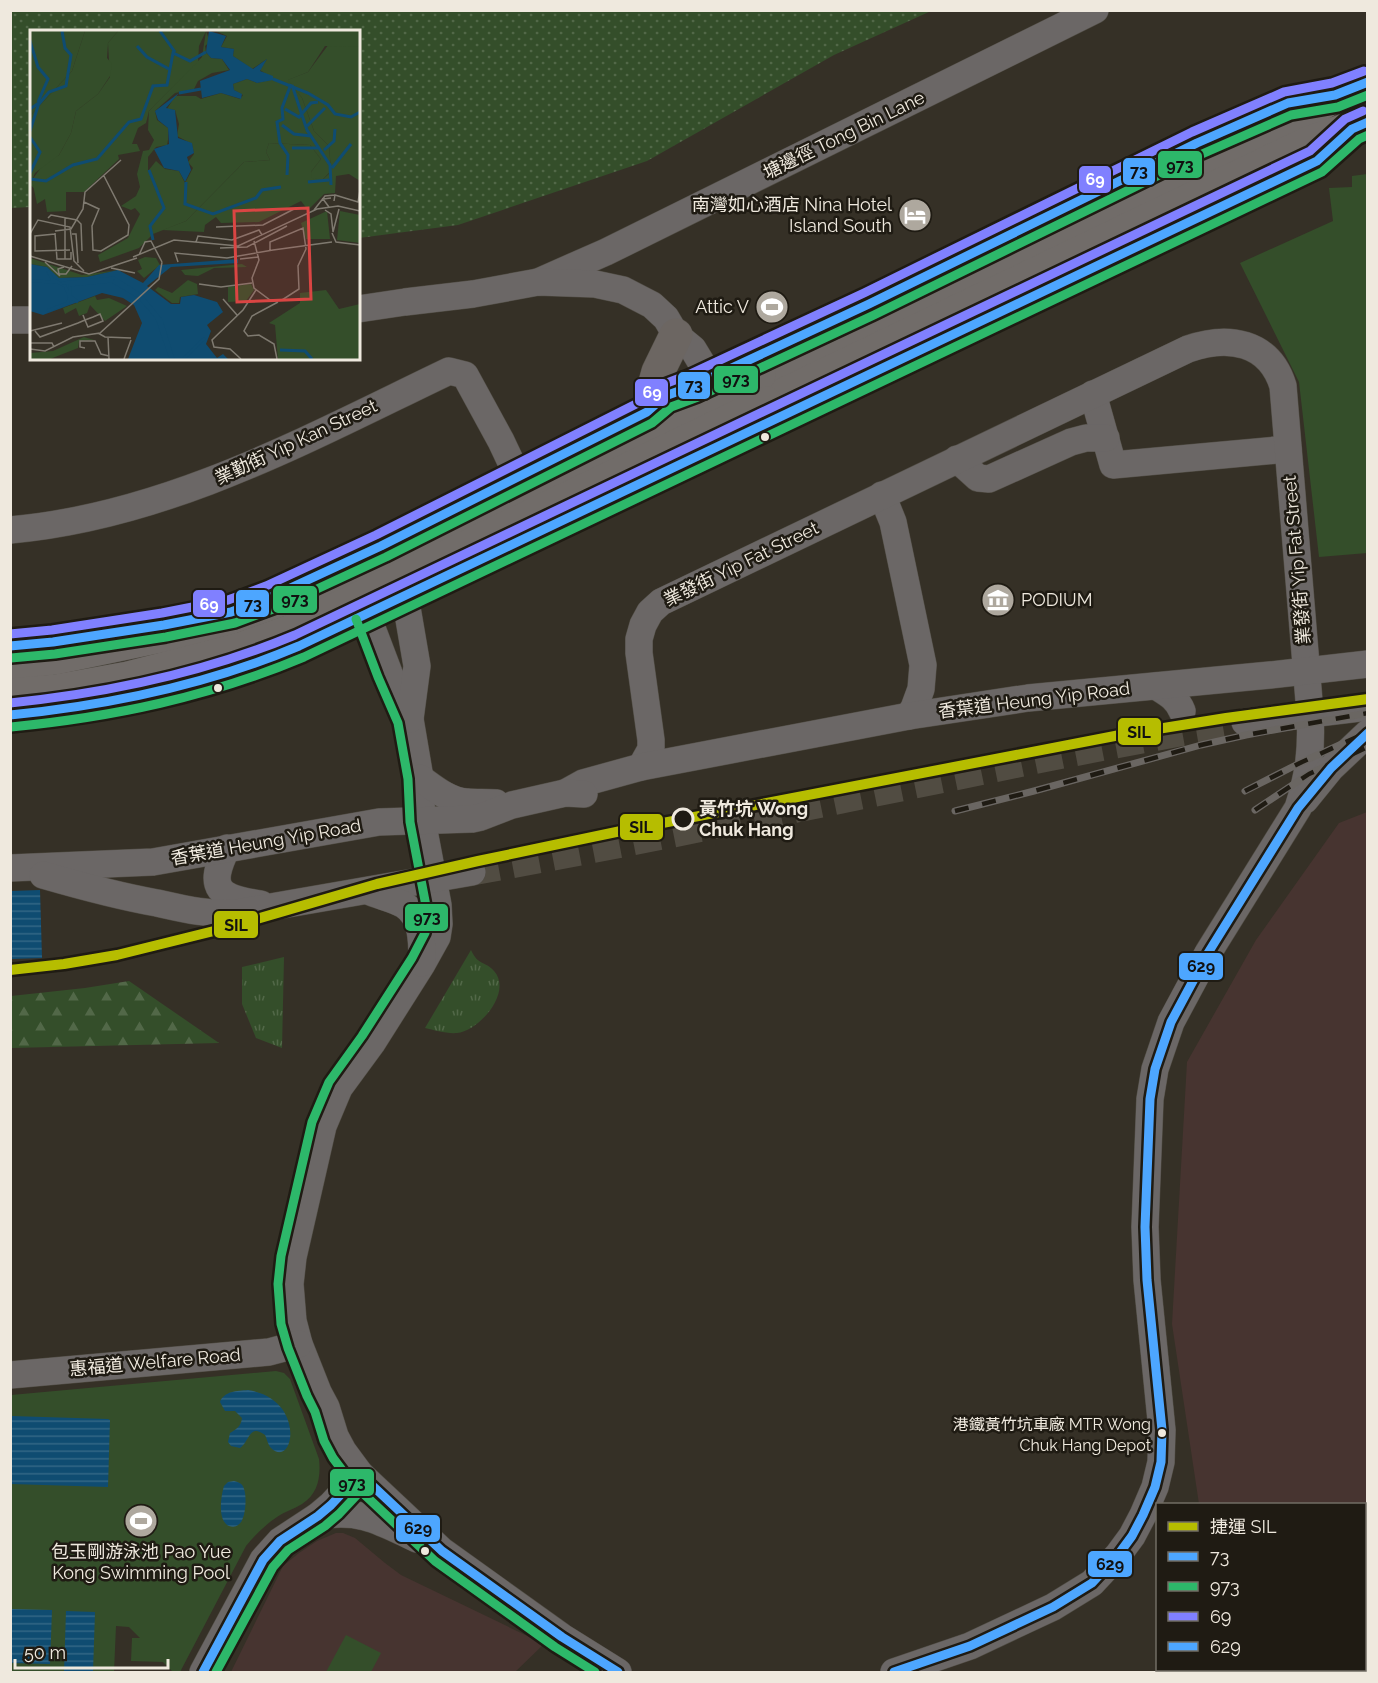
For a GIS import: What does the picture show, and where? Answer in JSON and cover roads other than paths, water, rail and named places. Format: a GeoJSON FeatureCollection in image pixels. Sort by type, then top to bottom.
{"type":"FeatureCollection","features":[{"type":"Feature","properties":{"kind":"highway"},"geometry":{"type":"LineString","coordinates":[[10,695],[56,691],[128,678],[240,649],[291,631],[1085,235],[1296,120],[1335,96],[1368,82]]}},
{"type":"Feature","properties":{"kind":"highway"},"geometry":{"type":"LineString","coordinates":[[10,663],[55,658],[165,636],[230,618],[280,600],[360,566],[1085,235],[1310,142],[1360,125]]}},
{"type":"Feature","properties":{"kind":"main road"},"geometry":{"type":"LineString","coordinates":[[10,646],[53,642],[164,625],[231,612],[271,597],[361,555],[647,412],[665,396],[702,382],[869,304],[1197,143],[1288,103],[1335,96]]}},
{"type":"Feature","properties":{"kind":"main road"},"geometry":{"type":"LineString","coordinates":[[10,715],[105,703],[166,690],[222,675],[294,647],[367,615],[674,466],[729,442],[1317,161],[1360,125]]}},
{"type":"Feature","properties":{"kind":"main road"},"geometry":{"type":"LineString","coordinates":[[647,412],[658,372],[676,335]]}},
{"type":"Feature","properties":{"kind":"main road"},"geometry":{"type":"LineString","coordinates":[[702,382],[699,399],[729,442]]}},
{"type":"Feature","properties":{"kind":"main road"},"geometry":{"type":"LineString","coordinates":[[647,412],[663,417],[673,425],[677,437],[674,466]]}},
{"type":"Feature","properties":{"kind":"street","name":"塘邊徑 Tong Bin Lane"},"geometry":{"type":"LineString","coordinates":[[538,282],[606,252],[1095,10]]}},
{"type":"Feature","properties":{"kind":"street"},"geometry":{"type":"LineString","coordinates":[[360,309],[473,294],[538,282],[596,284],[623,290],[652,305],[666,318],[676,335],[679,358],[702,382]]}},
{"type":"Feature","properties":{"kind":"street"},"geometry":{"type":"LineString","coordinates":[[10,320],[30,320]]}},
{"type":"Feature","properties":{"kind":"street","name":"業發街 Yip Fat Street"},"geometry":{"type":"LineString","coordinates":[[641,767],[651,749],[651,740],[639,639],[650,612],[661,602],[1188,349],[1214,342],[1241,344],[1265,355],[1279,374],[1283,386],[1310,713],[1310,760],[1298,808]]}},
{"type":"Feature","properties":{"kind":"street","name":"業勤街 Yip Kan Street"},"geometry":{"type":"LineString","coordinates":[[10,531],[93,517],[160,499],[225,476],[449,371],[465,375],[518,477]]}},
{"type":"Feature","properties":{"kind":"street","name":"業發街 Yip Fat Street"},"geometry":{"type":"LineString","coordinates":[[1093,394],[1113,465],[1288,449]]}},
{"type":"Feature","properties":{"kind":"street"},"geometry":{"type":"LineString","coordinates":[[957,459],[978,478],[989,479],[1071,442],[1086,438],[1106,438]]}},
{"type":"Feature","properties":{"kind":"street"},"geometry":{"type":"LineString","coordinates":[[882,495],[893,522],[923,665],[921,689],[909,716]]}},
{"type":"Feature","properties":{"kind":"street"},"geometry":{"type":"LineString","coordinates":[[361,555],[367,615],[389,674],[410,719],[420,778],[422,820],[438,905],[439,924],[437,937],[422,964],[372,1043],[339,1088],[323,1126],[293,1257],[290,1284],[293,1321],[299,1344],[326,1407],[335,1436],[360,1474],[442,1551],[561,1637],[618,1672]]}},
{"type":"Feature","properties":{"kind":"street"},"geometry":{"type":"LineString","coordinates":[[405,596],[417,666],[410,719]]}},
{"type":"Feature","properties":{"kind":"street","name":"香葉道 Heung Yip Road"},"geometry":{"type":"LineString","coordinates":[[14,868],[153,862],[380,822],[472,819],[512,805],[565,793],[582,783],[641,767],[909,716],[1028,698],[1368,664]]}},
{"type":"Feature","properties":{"kind":"street"},"geometry":{"type":"LineString","coordinates":[[1156,686],[1171,695],[1182,711]]}},
{"type":"Feature","properties":{"kind":"street"},"geometry":{"type":"LineString","coordinates":[[1245,722],[1368,706]]}},
{"type":"Feature","properties":{"kind":"street"},"geometry":{"type":"LineString","coordinates":[[894,1672],[970,1646],[1053,1607],[1092,1583],[1118,1556],[1143,1515],[1155,1486],[1161,1462],[1162,1430],[1147,1280],[1145,1227],[1150,1100],[1155,1070],[1171,1022],[1203,963],[1298,808],[1331,768],[1368,733]]}},
{"type":"Feature","properties":{"kind":"street","name":"香葉道 Heung Yip Road"},"geometry":{"type":"LineString","coordinates":[[565,793],[586,795],[616,787],[703,756]]}},
{"type":"Feature","properties":{"kind":"street","name":"香葉道 Heung Yip Road"},"geometry":{"type":"LineString","coordinates":[[420,778],[443,794],[465,802],[512,805]]}},
{"type":"Feature","properties":{"kind":"street"},"geometry":{"type":"LineString","coordinates":[[227,848],[216,879],[226,895],[238,901],[274,906]]}},
{"type":"Feature","properties":{"kind":"street"},"geometry":{"type":"LineString","coordinates":[[153,862],[150,873],[151,885],[158,904]]}},
{"type":"Feature","properties":{"kind":"street","name":"香葉道 Heung Yip Road"},"geometry":{"type":"LineString","coordinates":[[14,868],[118,896],[217,914],[236,913],[472,872]]}},
{"type":"Feature","properties":{"kind":"street"},"geometry":{"type":"LineString","coordinates":[[367,891],[403,904],[412,912],[418,923],[422,941],[422,964]]}},
{"type":"Feature","properties":{"kind":"street","name":"惠福道 Welfare Road"},"geometry":{"type":"LineString","coordinates":[[10,1375],[269,1352],[299,1344]]}},
{"type":"Feature","properties":{"kind":"street"},"geometry":{"type":"LineString","coordinates":[[203,1672],[263,1560],[289,1533],[318,1516],[331,1505],[360,1474]]}},
{"type":"Feature","properties":{"kind":"street"},"geometry":{"type":"LineString","coordinates":[[318,1516],[337,1513],[359,1515],[381,1522],[442,1551]]}},
{"type":"Feature","properties":{"kind":"water"},"geometry":{"type":"Polygon","coordinates":[[[40,890],[42,958],[11,959],[11,891],[40,890]]]}},
{"type":"Feature","properties":{"kind":"water"},"geometry":{"type":"Polygon","coordinates":[[[248,1390],[267,1396],[280,1406],[287,1418],[290,1431],[289,1442],[285,1449],[279,1452],[271,1448],[265,1435],[256,1431],[250,1434],[240,1448],[231,1446],[228,1442],[230,1433],[238,1427],[242,1418],[235,1411],[225,1411],[220,1402],[222,1398],[235,1391],[248,1390]]]}},
{"type":"Feature","properties":{"kind":"water"},"geometry":{"type":"Polygon","coordinates":[[[11,1416],[110,1420],[108,1487],[11,1484],[11,1416]]]}},
{"type":"Feature","properties":{"kind":"water"},"geometry":{"type":"Polygon","coordinates":[[[234,1481],[243,1486],[246,1502],[241,1523],[233,1527],[225,1523],[221,1508],[224,1486],[234,1481]]]}},
{"type":"Feature","properties":{"kind":"water"},"geometry":{"type":"Polygon","coordinates":[[[12,1609],[52,1610],[50,1664],[11,1663],[12,1609]]]}},
{"type":"Feature","properties":{"kind":"water"},"geometry":{"type":"Polygon","coordinates":[[[66,1611],[95,1612],[93,1672],[64,1672],[66,1611]]]}},
{"type":"Feature","properties":{"kind":"tunnel"},"geometry":{"type":"LineString","coordinates":[[472,872],[665,836],[1099,748],[1245,722]]}},
{"type":"Feature","properties":{"kind":"railway"},"geometry":{"type":"LineString","coordinates":[[955,811],[1201,745],[1368,713]]}},
{"type":"Feature","properties":{"kind":"railway"},"geometry":{"type":"LineString","coordinates":[[1245,791],[1368,732]]}},
{"type":"Feature","properties":{"kind":"railway"},"geometry":{"type":"LineString","coordinates":[[1255,810],[1309,774],[1368,747]]}},
{"type":"Feature","properties":{"kind":"metro line","name":"SIL"},"geometry":{"type":"LineString","coordinates":[[10,970],[117,955],[222,929],[377,884],[621,831],[1120,735],[1368,699]]}},
{"type":"Feature","properties":{"kind":"place","name":"南灣如心酒店 Nina Hotel Island South"},"geometry":{"type":"Point","coordinates":[915,215]}},
{"type":"Feature","properties":{"kind":"place","name":"Attic V"},"geometry":{"type":"Point","coordinates":[772,307]}},
{"type":"Feature","properties":{"kind":"place","name":"PODIUM"},"geometry":{"type":"Point","coordinates":[998,600]}},
{"type":"Feature","properties":{"kind":"place","name":"黃竹坑 Wong Chuk Hang"},"geometry":{"type":"Point","coordinates":[683,819]}},
{"type":"Feature","properties":{"kind":"place","name":"港鐵黃竹坑車廠 MTR Wong Chuk Hang Depot"},"geometry":{"type":"Point","coordinates":[1162,1433]}},
{"type":"Feature","properties":{"kind":"place","name":"包玉剛游泳池 Pao Yue Kong Swimming Pool"},"geometry":{"type":"Point","coordinates":[141,1521]}}]}
